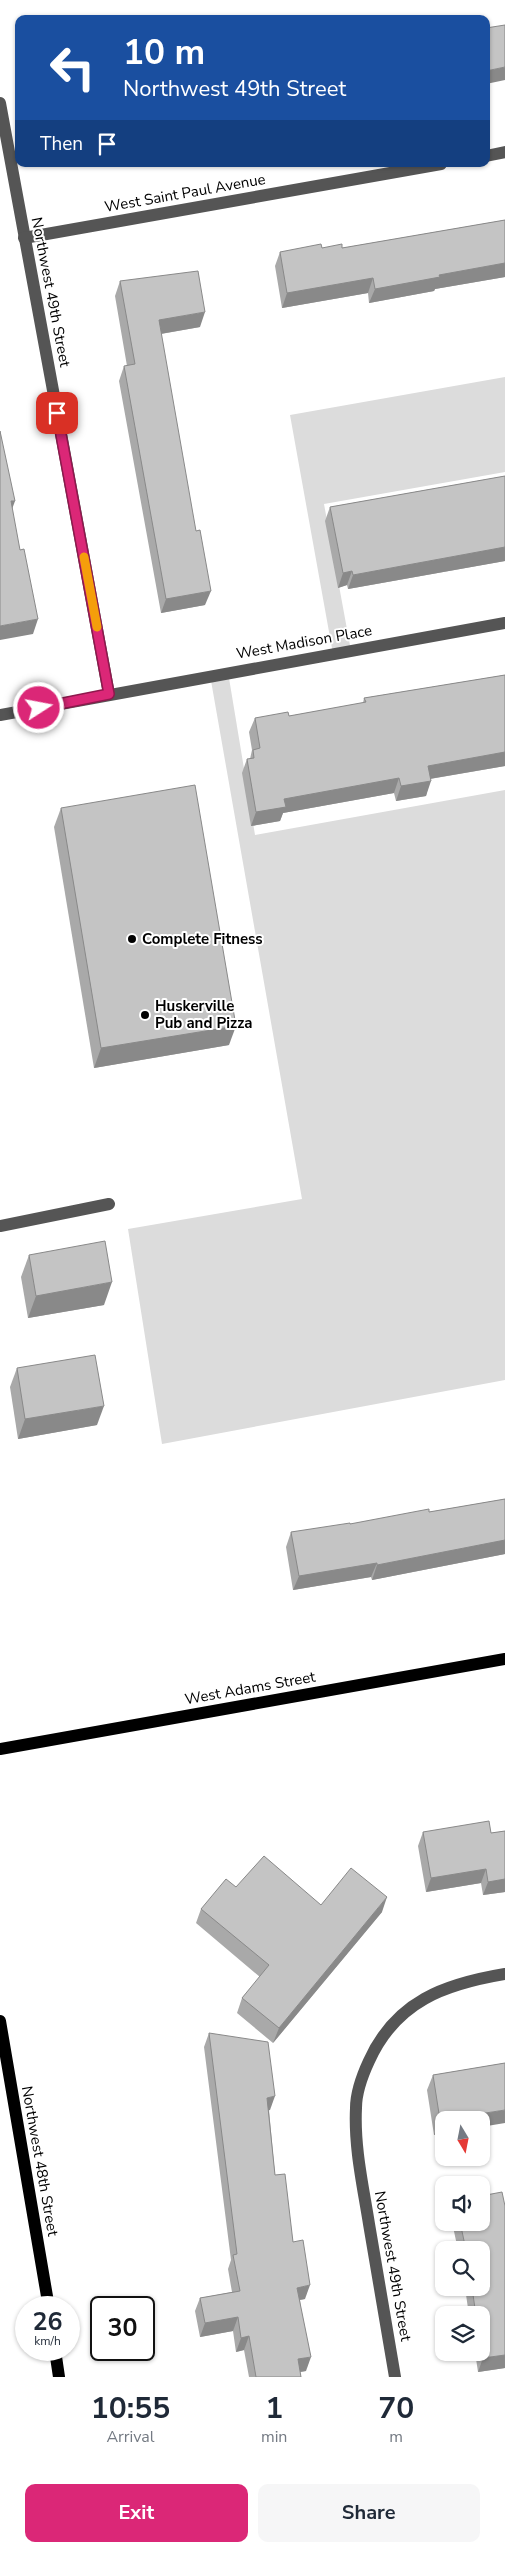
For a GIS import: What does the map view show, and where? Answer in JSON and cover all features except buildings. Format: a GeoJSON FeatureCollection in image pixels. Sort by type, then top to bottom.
{"type":"FeatureCollection","features":[{"type":"Feature","properties":{"kind":"main road","name":"West Adams Street"},"geometry":{"type":"LineString","coordinates":[[0,1749],[505,1659]]}},
{"type":"Feature","properties":{"kind":"main road","name":"Northwest 48th Street"},"geometry":{"type":"LineString","coordinates":[[0,2021],[47,2296]]}},
{"type":"Feature","properties":{"kind":"main road"},"geometry":{"type":"LineString","coordinates":[[57,2361],[59,2377]]}},
{"type":"Feature","properties":{"kind":"street","name":"Northwest 49th Street"},"geometry":{"type":"LineString","coordinates":[[0,103],[109,694]]}},
{"type":"Feature","properties":{"kind":"street"},"geometry":{"type":"LineString","coordinates":[[490,155],[505,152]]}},
{"type":"Feature","properties":{"kind":"street","name":"West Saint Paul Avenue"},"geometry":{"type":"LineString","coordinates":[[24,238],[424,167]]}},
{"type":"Feature","properties":{"kind":"street","name":"West Madison Place"},"geometry":{"type":"LineString","coordinates":[[0,715],[505,623]]}},
{"type":"Feature","properties":{"kind":"street"},"geometry":{"type":"LineString","coordinates":[[0,1226],[109,1204]]}},
{"type":"Feature","properties":{"kind":"street","name":"Northwest 49th Street"},"geometry":{"type":"LineString","coordinates":[[395,2377],[358,2160],[356,2106],[358,2092],[374,2049],[385,2033],[409,2009],[434,1993],[464,1982],[505,1974]]}},
{"type":"Feature","properties":{"kind":"shaded area"},"geometry":{"type":"Polygon","coordinates":[[[505,377],[505,472],[324,504],[351,651],[333,654],[290,415],[505,377]]]}},
{"type":"Feature","properties":{"kind":"shaded area"},"geometry":{"type":"Polygon","coordinates":[[[228,672],[255,835],[505,790],[505,1380],[162,1444],[128,1229],[302,1199],[210,675],[228,672]]]}},
{"type":"Feature","properties":{"kind":"slow traffic"},"geometry":{"type":"LineString","coordinates":[[84,557],[97,627]]}},
{"type":"Feature","properties":{"kind":"place","name":"Complete Fitness"},"geometry":{"type":"Point","coordinates":[132,939]}},
{"type":"Feature","properties":{"kind":"place","name":"Huskerville Pub and Pizza"},"geometry":{"type":"Point","coordinates":[145,1015]}},
{"type":"Feature","properties":{"kind":"route"},"geometry":{"type":"LineString","coordinates":[[39,708],[109,694],[57,413]]}}]}
